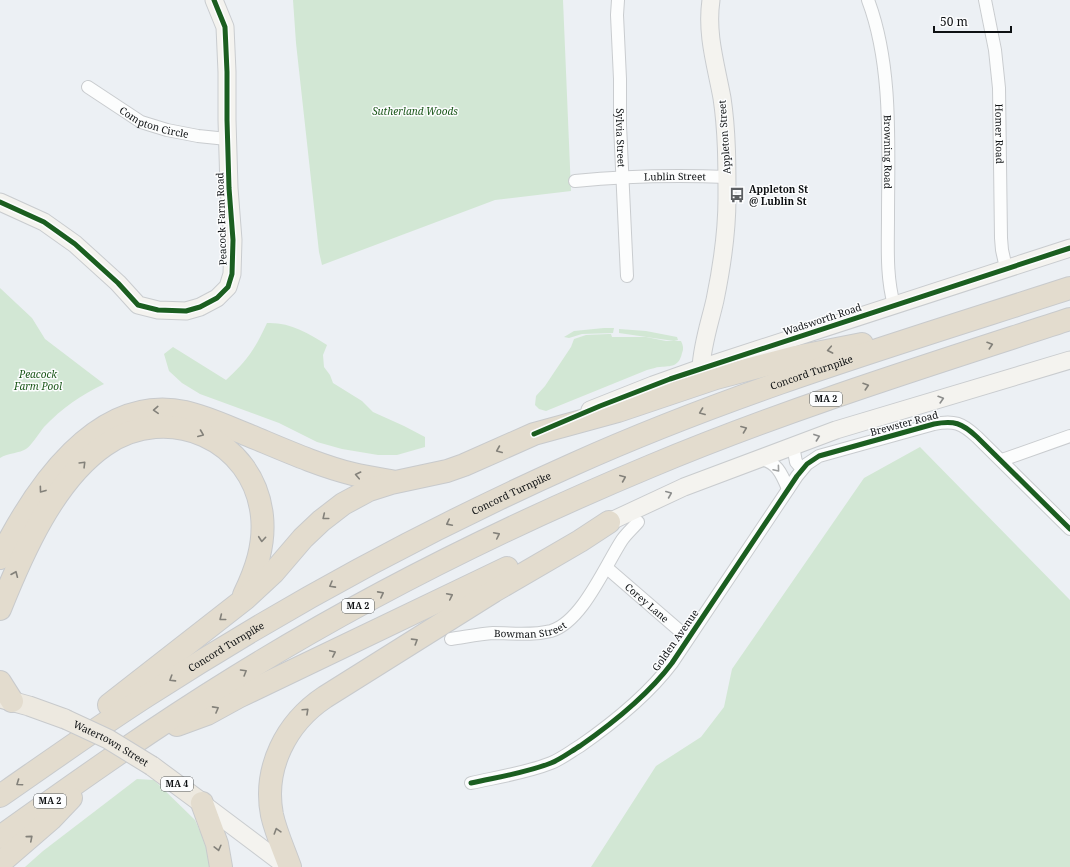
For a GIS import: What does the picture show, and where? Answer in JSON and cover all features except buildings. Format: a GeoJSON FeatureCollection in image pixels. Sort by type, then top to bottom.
{"type":"FeatureCollection","features":[{"type":"Feature","properties":{"kind":"highway","name":"Concord Turnpike"},"geometry":{"type":"LineString","coordinates":[[0,796],[144,697],[246,634],[364,567],[478,509],[579,461],[670,424],[783,382],[1070,288]]}},
{"type":"Feature","properties":{"kind":"highway","name":"MA 2"},"geometry":{"type":"LineString","coordinates":[[0,837],[140,738],[241,674],[356,607],[463,552],[575,498],[684,452],[789,412],[1070,319]]}},
{"type":"Feature","properties":{"kind":"highway"},"geometry":{"type":"LineString","coordinates":[[39,769],[85,724],[241,602],[268,577],[303,538],[326,516],[343,504],[362,494],[397,481],[439,473],[456,468],[534,434],[618,411],[716,378],[789,358],[851,346],[924,335]]}},
{"type":"Feature","properties":{"kind":"highway"},"geometry":{"type":"LineString","coordinates":[[0,558],[34,501],[70,454],[105,426],[125,416],[141,412],[168,410],[194,415],[330,467],[359,476],[397,481]]}},
{"type":"Feature","properties":{"kind":"highway"},"geometry":{"type":"LineString","coordinates":[[0,610],[20,562],[34,535],[58,494],[77,470],[100,449],[124,435],[141,429],[164,426],[194,431],[217,442],[231,453],[253,482],[262,512],[262,540],[259,560],[241,602]]}},
{"type":"Feature","properties":{"kind":"highway"},"geometry":{"type":"LineString","coordinates":[[140,738],[207,714],[238,697],[577,534],[609,522]]}},
{"type":"Feature","properties":{"kind":"highway"},"geometry":{"type":"LineString","coordinates":[[290,867],[275,826],[271,802],[271,787],[274,766],[278,754],[287,735],[299,718],[325,697],[494,591],[580,541],[609,522]]}},
{"type":"Feature","properties":{"kind":"highway"},"geometry":{"type":"LineString","coordinates":[[0,682],[6,700]]}},
{"type":"Feature","properties":{"kind":"highway"},"geometry":{"type":"LineString","coordinates":[[0,863],[51,819],[100,766]]}},
{"type":"Feature","properties":{"kind":"highway"},"geometry":{"type":"LineString","coordinates":[[202,803],[217,844],[221,867]]}},
{"type":"Feature","properties":{"kind":"main road","name":"Peacock Farm Road"},"geometry":{"type":"LineString","coordinates":[[0,202],[44,222],[75,244],[118,283],[138,305],[158,310],[186,311],[200,307],[217,298],[228,287],[232,274],[233,240],[227,139],[225,27],[214,0]]}},
{"type":"Feature","properties":{"kind":"main road","name":"Appleton Street"},"geometry":{"type":"LineString","coordinates":[[701,368],[703,351],[717,293],[723,256],[726,218],[727,177],[723,111],[709,32],[712,0]]}},
{"type":"Feature","properties":{"kind":"main road","name":"Wadsworth Road"},"geometry":{"type":"LineString","coordinates":[[534,434],[636,391],[701,368],[1070,248]]}},
{"type":"Feature","properties":{"kind":"main road"},"geometry":{"type":"LineString","coordinates":[[609,522],[674,492],[848,426],[1070,360]]}},
{"type":"Feature","properties":{"kind":"main road","name":"Watertown Street"},"geometry":{"type":"LineString","coordinates":[[6,700],[65,719],[108,739],[152,766],[287,867]]}},
{"type":"Feature","properties":{"kind":"street","name":"Sylvia Street"},"geometry":{"type":"LineString","coordinates":[[618,0],[617,15],[626,276]]}},
{"type":"Feature","properties":{"kind":"street","name":"Browning Road"},"geometry":{"type":"LineString","coordinates":[[868,0],[880,42],[886,90],[888,130],[888,273],[894,305]]}},
{"type":"Feature","properties":{"kind":"street","name":"Homer Road"},"geometry":{"type":"LineString","coordinates":[[985,0],[995,50],[999,88],[1001,238],[1006,268]]}},
{"type":"Feature","properties":{"kind":"street","name":"Compton Circle"},"geometry":{"type":"LineString","coordinates":[[88,87],[141,122],[167,130],[198,136],[227,139]]}},
{"type":"Feature","properties":{"kind":"street","name":"Lublin Street"},"geometry":{"type":"LineString","coordinates":[[575,181],[622,177],[676,175],[727,177]]}},
{"type":"Feature","properties":{"kind":"street","name":"Brewster Road"},"geometry":{"type":"LineString","coordinates":[[802,469],[812,459],[826,453],[934,424],[949,422],[961,424],[970,430],[1002,460],[1070,530]]}},
{"type":"Feature","properties":{"kind":"street"},"geometry":{"type":"LineString","coordinates":[[1002,460],[1070,436]]}},
{"type":"Feature","properties":{"kind":"street"},"geometry":{"type":"LineString","coordinates":[[793,446],[796,462],[802,469]]}},
{"type":"Feature","properties":{"kind":"street"},"geometry":{"type":"LineString","coordinates":[[758,459],[768,461],[778,468],[788,488]]}},
{"type":"Feature","properties":{"kind":"street","name":"Golden Avenue"},"geometry":{"type":"LineString","coordinates":[[471,783],[545,765],[564,756],[600,731],[649,689],[668,668],[802,469]]}},
{"type":"Feature","properties":{"kind":"street"},"geometry":{"type":"LineString","coordinates":[[607,568],[623,538],[638,522]]}},
{"type":"Feature","properties":{"kind":"street","name":"Corey Lane"},"geometry":{"type":"LineString","coordinates":[[607,568],[688,638]]}},
{"type":"Feature","properties":{"kind":"street","name":"Bowman Street"},"geometry":{"type":"LineString","coordinates":[[451,639],[492,633],[529,634],[551,631],[560,627],[572,618],[607,568]]}},
{"type":"Feature","properties":{"kind":"green space","name":"Sutherland Woods"},"geometry":{"type":"Polygon","coordinates":[[[293,0],[563,0],[571,191],[495,200],[322,265],[319,252],[296,43],[293,0]]]}},
{"type":"Feature","properties":{"kind":"green space","name":"Peacock Farm Pool"},"geometry":{"type":"Polygon","coordinates":[[[0,288],[32,318],[45,339],[104,384],[80,397],[65,408],[44,427],[26,449],[0,458],[0,288]]]}},
{"type":"Feature","properties":{"kind":"green space"},"geometry":{"type":"Polygon","coordinates":[[[267,323],[291,326],[327,345],[323,355],[324,367],[330,375],[333,383],[362,401],[373,412],[425,437],[425,447],[397,455],[378,455],[342,449],[317,442],[279,423],[200,394],[182,383],[169,371],[164,354],[173,347],[226,380],[240,367],[250,354],[267,323]]]}},
{"type":"Feature","properties":{"kind":"green space"},"geometry":{"type":"Polygon","coordinates":[[[614,328],[613,333],[582,334],[569,338],[564,337],[574,331],[614,328]]]}},
{"type":"Feature","properties":{"kind":"green space"},"geometry":{"type":"Polygon","coordinates":[[[619,329],[646,331],[677,337],[678,340],[674,341],[619,333],[619,329]]]}},
{"type":"Feature","properties":{"kind":"green space"},"geometry":{"type":"Polygon","coordinates":[[[611,334],[612,337],[646,337],[666,341],[681,341],[683,350],[681,358],[674,365],[647,370],[546,411],[539,409],[535,405],[536,396],[545,386],[571,347],[574,339],[586,335],[611,334]]]}},
{"type":"Feature","properties":{"kind":"green space"},"geometry":{"type":"Polygon","coordinates":[[[920,447],[1070,600],[1070,867],[591,867],[656,766],[701,737],[724,707],[732,669],[864,478],[920,447]]]}},
{"type":"Feature","properties":{"kind":"green space"},"geometry":{"type":"Polygon","coordinates":[[[137,779],[154,780],[195,820],[207,847],[210,867],[25,867],[43,851],[137,779]]]}},
{"type":"Feature","properties":{"kind":"cycle path"},"geometry":{"type":"LineString","coordinates":[[0,202],[44,222],[75,244],[118,283],[138,305],[158,310],[186,311],[200,307],[217,298],[228,287],[232,274],[233,240],[229,188],[225,27],[214,0]]}},
{"type":"Feature","properties":{"kind":"cycle path"},"geometry":{"type":"LineString","coordinates":[[534,434],[600,406],[670,379],[1070,248]]}},
{"type":"Feature","properties":{"kind":"cycle path"},"geometry":{"type":"LineString","coordinates":[[471,783],[522,772],[555,761],[580,746],[617,718],[641,697],[663,675],[672,663],[797,476],[807,464],[819,456],[934,424],[947,422],[957,424],[967,428],[977,437],[1070,529]]}},
{"type":"Feature","properties":{"kind":"place","name":"Appleton St @ Lublin St"},"geometry":{"type":"Point","coordinates":[737,195]}}]}
